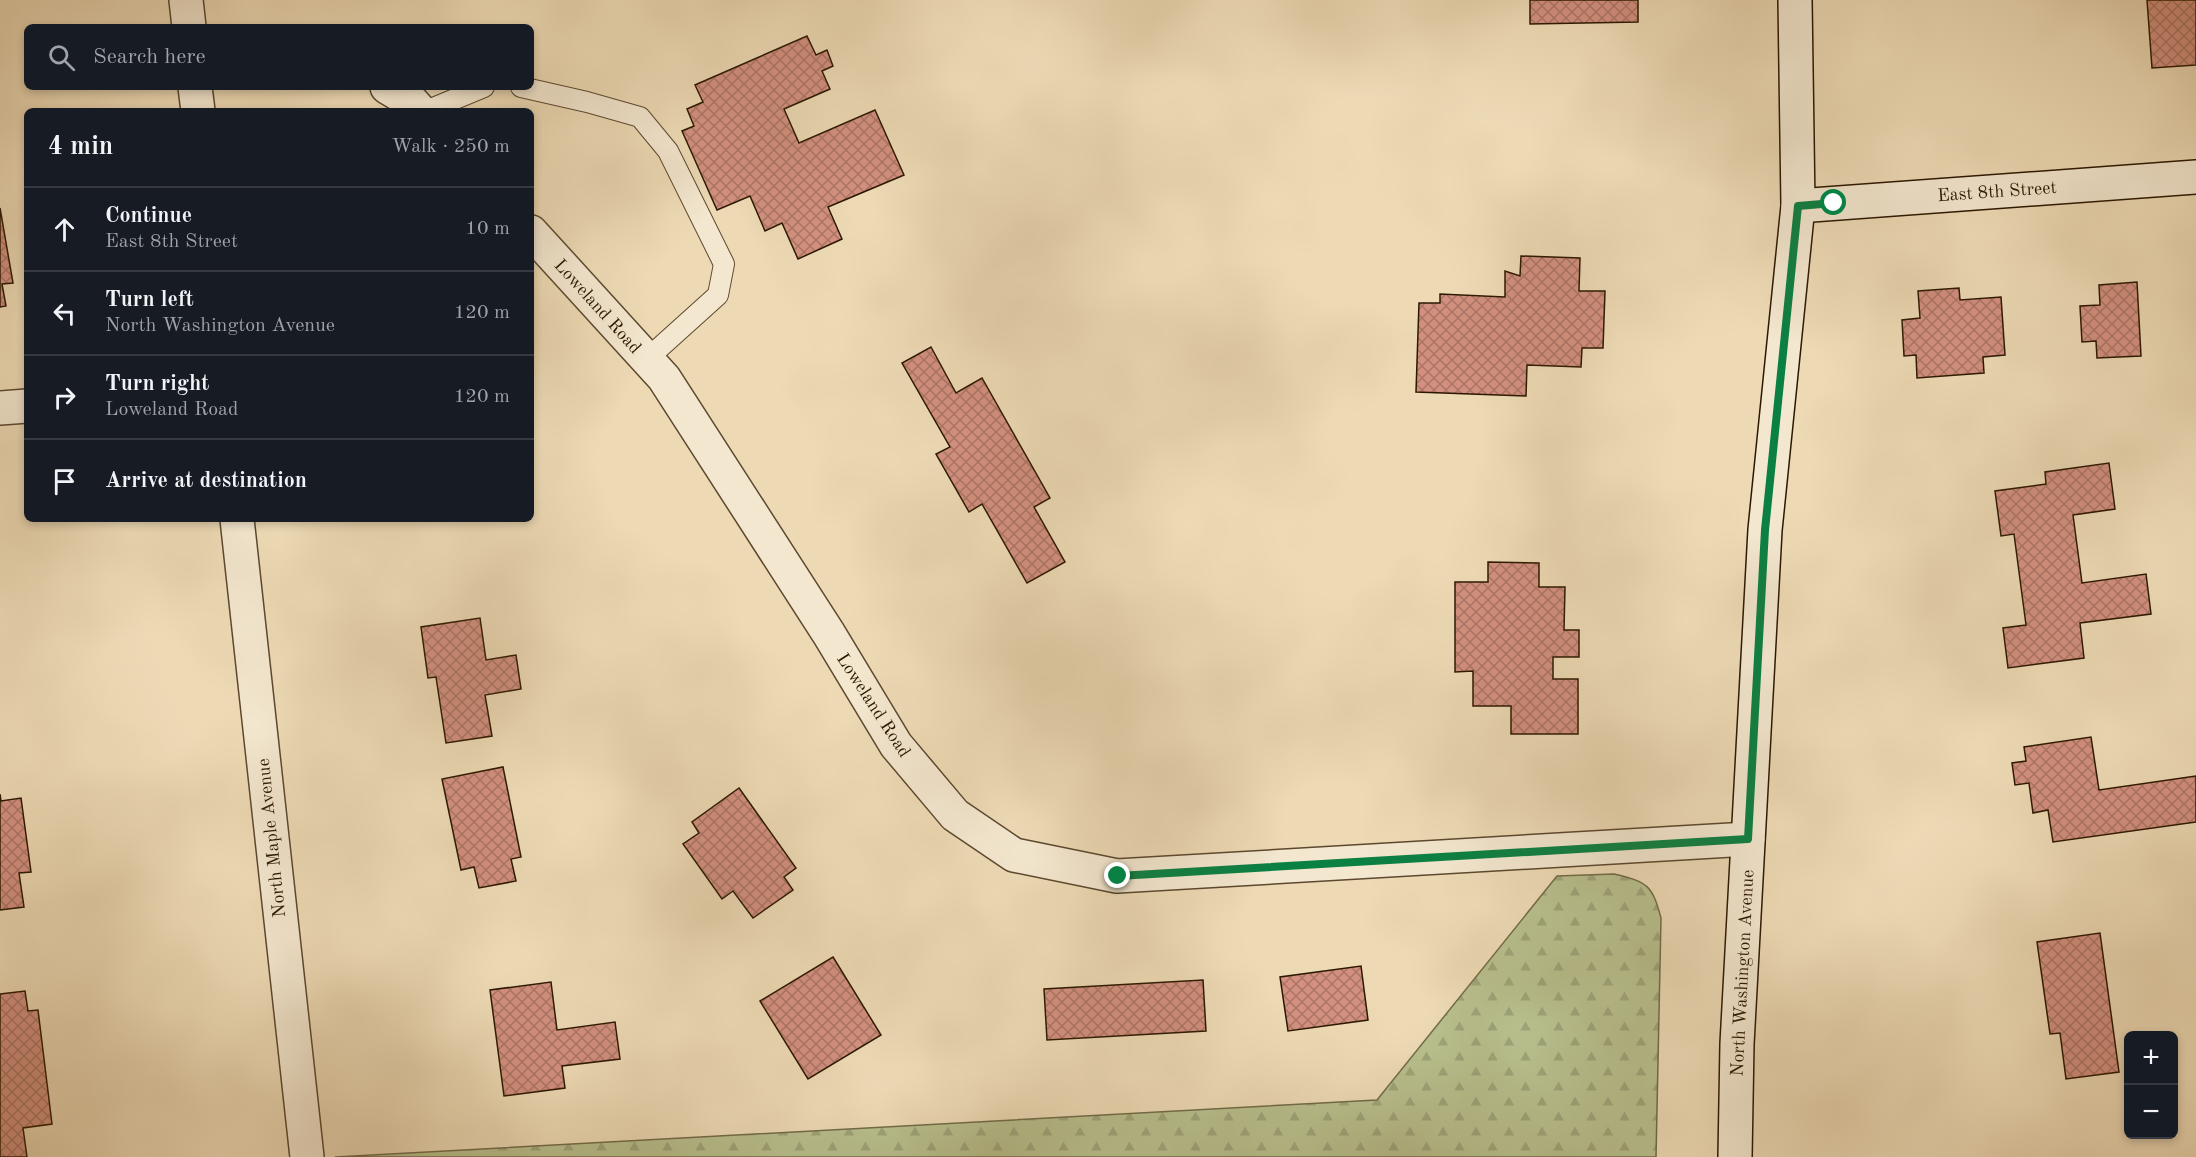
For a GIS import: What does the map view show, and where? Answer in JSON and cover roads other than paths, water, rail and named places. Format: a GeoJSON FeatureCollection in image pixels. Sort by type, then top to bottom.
{"type":"FeatureCollection","features":[{"type":"Feature","properties":{"kind":"street"},"geometry":{"type":"LineString","coordinates":[[186,0],[189,24]]}},
{"type":"Feature","properties":{"kind":"street","name":"North Washington Avenue"},"geometry":{"type":"LineString","coordinates":[[1735,1157],[1737,1044],[1765,530],[1798,206],[1795,0]]}},
{"type":"Feature","properties":{"kind":"street"},"geometry":{"type":"LineString","coordinates":[[195,90],[198,108]]}},
{"type":"Feature","properties":{"kind":"street"},"geometry":{"type":"LineString","coordinates":[[392,90],[412,102],[417,108]]}},
{"type":"Feature","properties":{"kind":"street","name":"East 8th Street"},"geometry":{"type":"LineString","coordinates":[[1798,206],[2196,177]]}},
{"type":"Feature","properties":{"kind":"street","name":"Loweland Road"},"geometry":{"type":"LineString","coordinates":[[534,235],[664,378],[823,624],[896,745],[955,815],[1014,855],[1118,876],[1748,839]]}},
{"type":"Feature","properties":{"kind":"street"},"geometry":{"type":"LineString","coordinates":[[0,408],[24,406]]}},
{"type":"Feature","properties":{"kind":"street","name":"North Maple Avenue"},"geometry":{"type":"LineString","coordinates":[[237,522],[307,1157]]}},
{"type":"Feature","properties":{"kind":"lane"},"geometry":{"type":"LineString","coordinates":[[433,108],[477,90]]}},
{"type":"Feature","properties":{"kind":"lane"},"geometry":{"type":"LineString","coordinates":[[534,90],[640,117],[668,151],[724,264],[718,295],[646,359]]}}]}
